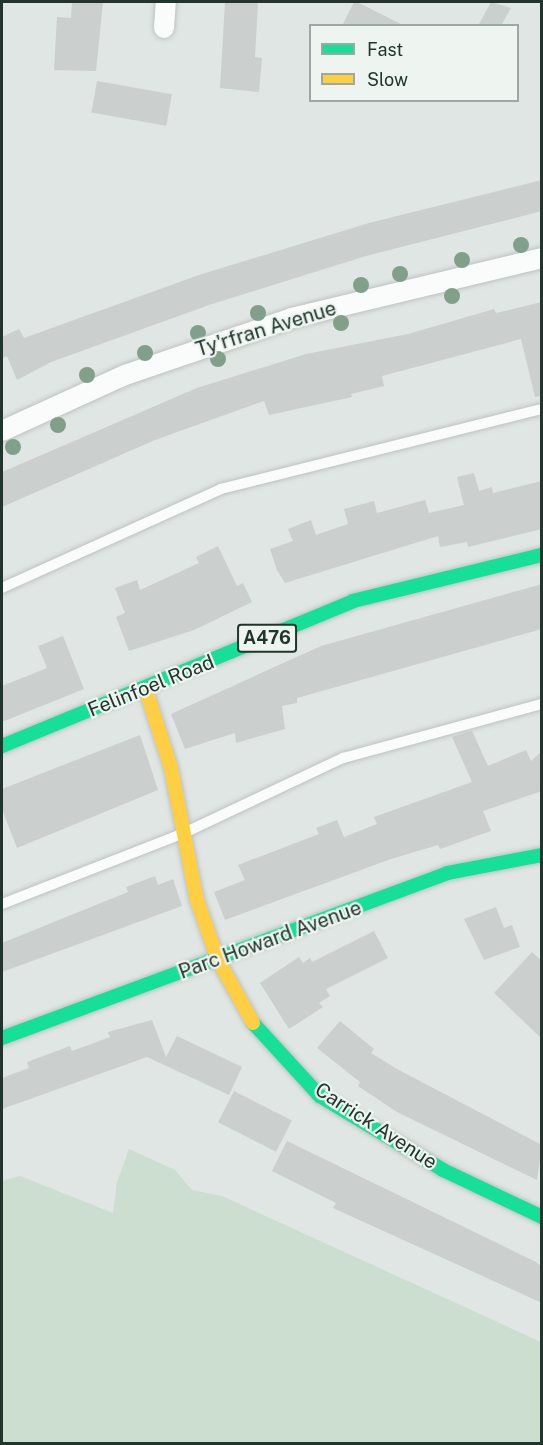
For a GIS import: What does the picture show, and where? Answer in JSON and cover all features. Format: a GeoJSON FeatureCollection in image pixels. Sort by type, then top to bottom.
{"type":"FeatureCollection","features":[{"type":"Feature","properties":{"kind":"street"},"geometry":{"type":"LineString","coordinates":[[164,28],[166,2]]}},
{"type":"Feature","properties":{"kind":"street","name":"Ty'rfran Avenue"},"geometry":{"type":"LineString","coordinates":[[2,431],[125,375],[292,318],[542,258]]}},
{"type":"Feature","properties":{"kind":"street","name":"Felinfoel Road"},"geometry":{"type":"LineString","coordinates":[[2,746],[146,690],[353,601],[542,555]]}},
{"type":"Feature","properties":{"kind":"street","name":"Carrick Avenue"},"geometry":{"type":"LineString","coordinates":[[146,690],[171,768],[197,900],[218,960],[249,1017],[320,1095],[443,1170],[542,1217]]}},
{"type":"Feature","properties":{"kind":"street","name":"Parc Howard Avenue"},"geometry":{"type":"LineString","coordinates":[[2,1038],[218,960],[447,873],[542,855]]}},
{"type":"Feature","properties":{"kind":"lane"},"geometry":{"type":"LineString","coordinates":[[2,588],[221,489],[542,409]]}},
{"type":"Feature","properties":{"kind":"lane"},"geometry":{"type":"LineString","coordinates":[[2,904],[184,833],[343,758],[542,704]]}},
{"type":"Feature","properties":{"kind":"green space"},"geometry":{"type":"Polygon","coordinates":[[[129,1149],[175,1170],[192,1190],[222,1196],[541,1342],[541,1443],[2,1443],[2,1181],[20,1176],[113,1213],[117,1182],[129,1149]]]}},
{"type":"Feature","properties":{"kind":"building"},"geometry":{"type":"Polygon","coordinates":[[[72,2],[103,2],[96,71],[54,70],[57,17],[71,18],[72,2]]]}},
{"type":"Feature","properties":{"kind":"building"},"geometry":{"type":"Polygon","coordinates":[[[225,2],[258,2],[255,57],[262,58],[259,92],[220,88],[225,2]]]}},
{"type":"Feature","properties":{"kind":"building"},"geometry":{"type":"Polygon","coordinates":[[[354,2],[357,2],[401,24],[343,24],[354,2]]]}},
{"type":"Feature","properties":{"kind":"building"},"geometry":{"type":"Polygon","coordinates":[[[491,2],[511,8],[502,24],[479,24],[491,2]]]}},
{"type":"Feature","properties":{"kind":"building"},"geometry":{"type":"Polygon","coordinates":[[[97,81],[172,94],[166,126],[91,113],[97,81]]]}},
{"type":"Feature","properties":{"kind":"building"},"geometry":{"type":"Polygon","coordinates":[[[542,180],[542,211],[366,256],[212,304],[51,362],[17,380],[7,356],[2,358],[2,337],[19,329],[24,338],[199,275],[369,223],[542,180]]]}},
{"type":"Feature","properties":{"kind":"building"},"geometry":{"type":"Polygon","coordinates":[[[542,302],[542,396],[535,397],[521,339],[382,376],[384,386],[351,394],[352,397],[269,415],[264,401],[155,440],[2,507],[2,472],[197,388],[306,354],[408,334],[494,309],[496,313],[542,302]]]}},
{"type":"Feature","properties":{"kind":"building"},"geometry":{"type":"Polygon","coordinates":[[[474,473],[479,491],[492,487],[493,493],[542,481],[542,529],[468,547],[467,542],[440,547],[438,536],[285,583],[277,570],[270,549],[293,541],[288,529],[311,520],[316,535],[348,524],[344,509],[374,501],[377,513],[425,500],[429,513],[464,505],[457,477],[474,473]]]}},
{"type":"Feature","properties":{"kind":"building"},"geometry":{"type":"Polygon","coordinates":[[[218,546],[237,586],[243,583],[252,602],[194,630],[129,651],[116,617],[125,613],[115,588],[137,580],[140,590],[199,563],[196,557],[218,546]]]}},
{"type":"Feature","properties":{"kind":"building"},"geometry":{"type":"Polygon","coordinates":[[[542,584],[542,629],[297,698],[297,703],[282,706],[285,729],[236,743],[235,733],[185,749],[171,714],[321,646],[542,584]]]}},
{"type":"Feature","properties":{"kind":"building"},"geometry":{"type":"Polygon","coordinates":[[[63,636],[84,689],[2,722],[2,686],[47,668],[38,646],[63,636]]]}},
{"type":"Feature","properties":{"kind":"building"},"geometry":{"type":"Polygon","coordinates":[[[472,731],[488,766],[526,750],[531,761],[542,751],[542,791],[483,811],[491,831],[440,849],[438,845],[391,859],[225,920],[214,892],[245,880],[238,865],[319,834],[316,828],[337,820],[344,837],[377,824],[374,817],[472,782],[452,737],[472,731]]]}},
{"type":"Feature","properties":{"kind":"building"},"geometry":{"type":"Polygon","coordinates":[[[140,735],[158,790],[17,848],[2,809],[2,789],[140,735]]]}},
{"type":"Feature","properties":{"kind":"building"},"geometry":{"type":"Polygon","coordinates":[[[155,876],[158,885],[173,879],[182,906],[2,972],[2,943],[128,892],[126,887],[155,876]]]}},
{"type":"Feature","properties":{"kind":"building"},"geometry":{"type":"Polygon","coordinates":[[[496,907],[504,928],[512,925],[520,947],[484,960],[464,919],[496,907]]]}},
{"type":"Feature","properties":{"kind":"building"},"geometry":{"type":"Polygon","coordinates":[[[374,931],[388,958],[326,989],[330,996],[319,1003],[323,1007],[289,1029],[260,983],[299,957],[303,963],[310,958],[312,962],[374,931]]]}},
{"type":"Feature","properties":{"kind":"building"},"geometry":{"type":"Polygon","coordinates":[[[532,952],[542,961],[542,1039],[494,993],[532,952]]]}},
{"type":"Feature","properties":{"kind":"building"},"geometry":{"type":"Polygon","coordinates":[[[152,1020],[166,1057],[177,1036],[242,1067],[229,1095],[147,1057],[2,1109],[2,1078],[29,1068],[27,1062],[70,1046],[72,1051],[110,1037],[108,1032],[152,1020]]]}},
{"type":"Feature","properties":{"kind":"building"},"geometry":{"type":"Polygon","coordinates":[[[340,1021],[374,1049],[371,1053],[395,1068],[542,1145],[537,1180],[397,1112],[358,1086],[360,1082],[317,1048],[340,1021]]]}},
{"type":"Feature","properties":{"kind":"building"},"geometry":{"type":"Polygon","coordinates":[[[234,1091],[292,1121],[276,1152],[218,1122],[234,1091]]]}},
{"type":"Feature","properties":{"kind":"building"},"geometry":{"type":"Polygon","coordinates":[[[287,1141],[536,1262],[542,1267],[542,1303],[333,1208],[336,1203],[272,1171],[287,1141]]]}},
{"type":"Feature","properties":{"kind":"traffic: fast"},"geometry":{"type":"LineString","coordinates":[[2,746],[353,601],[542,555]]}},
{"type":"Feature","properties":{"kind":"traffic: fast"},"geometry":{"type":"LineString","coordinates":[[2,1038],[447,873],[542,855]]}},
{"type":"Feature","properties":{"kind":"traffic: fast"},"geometry":{"type":"LineString","coordinates":[[253,1023],[320,1096],[443,1170],[542,1217]]}},
{"type":"Feature","properties":{"kind":"traffic: slow"},"geometry":{"type":"LineString","coordinates":[[146,690],[171,768],[197,900],[218,960],[253,1023]]}}]}
